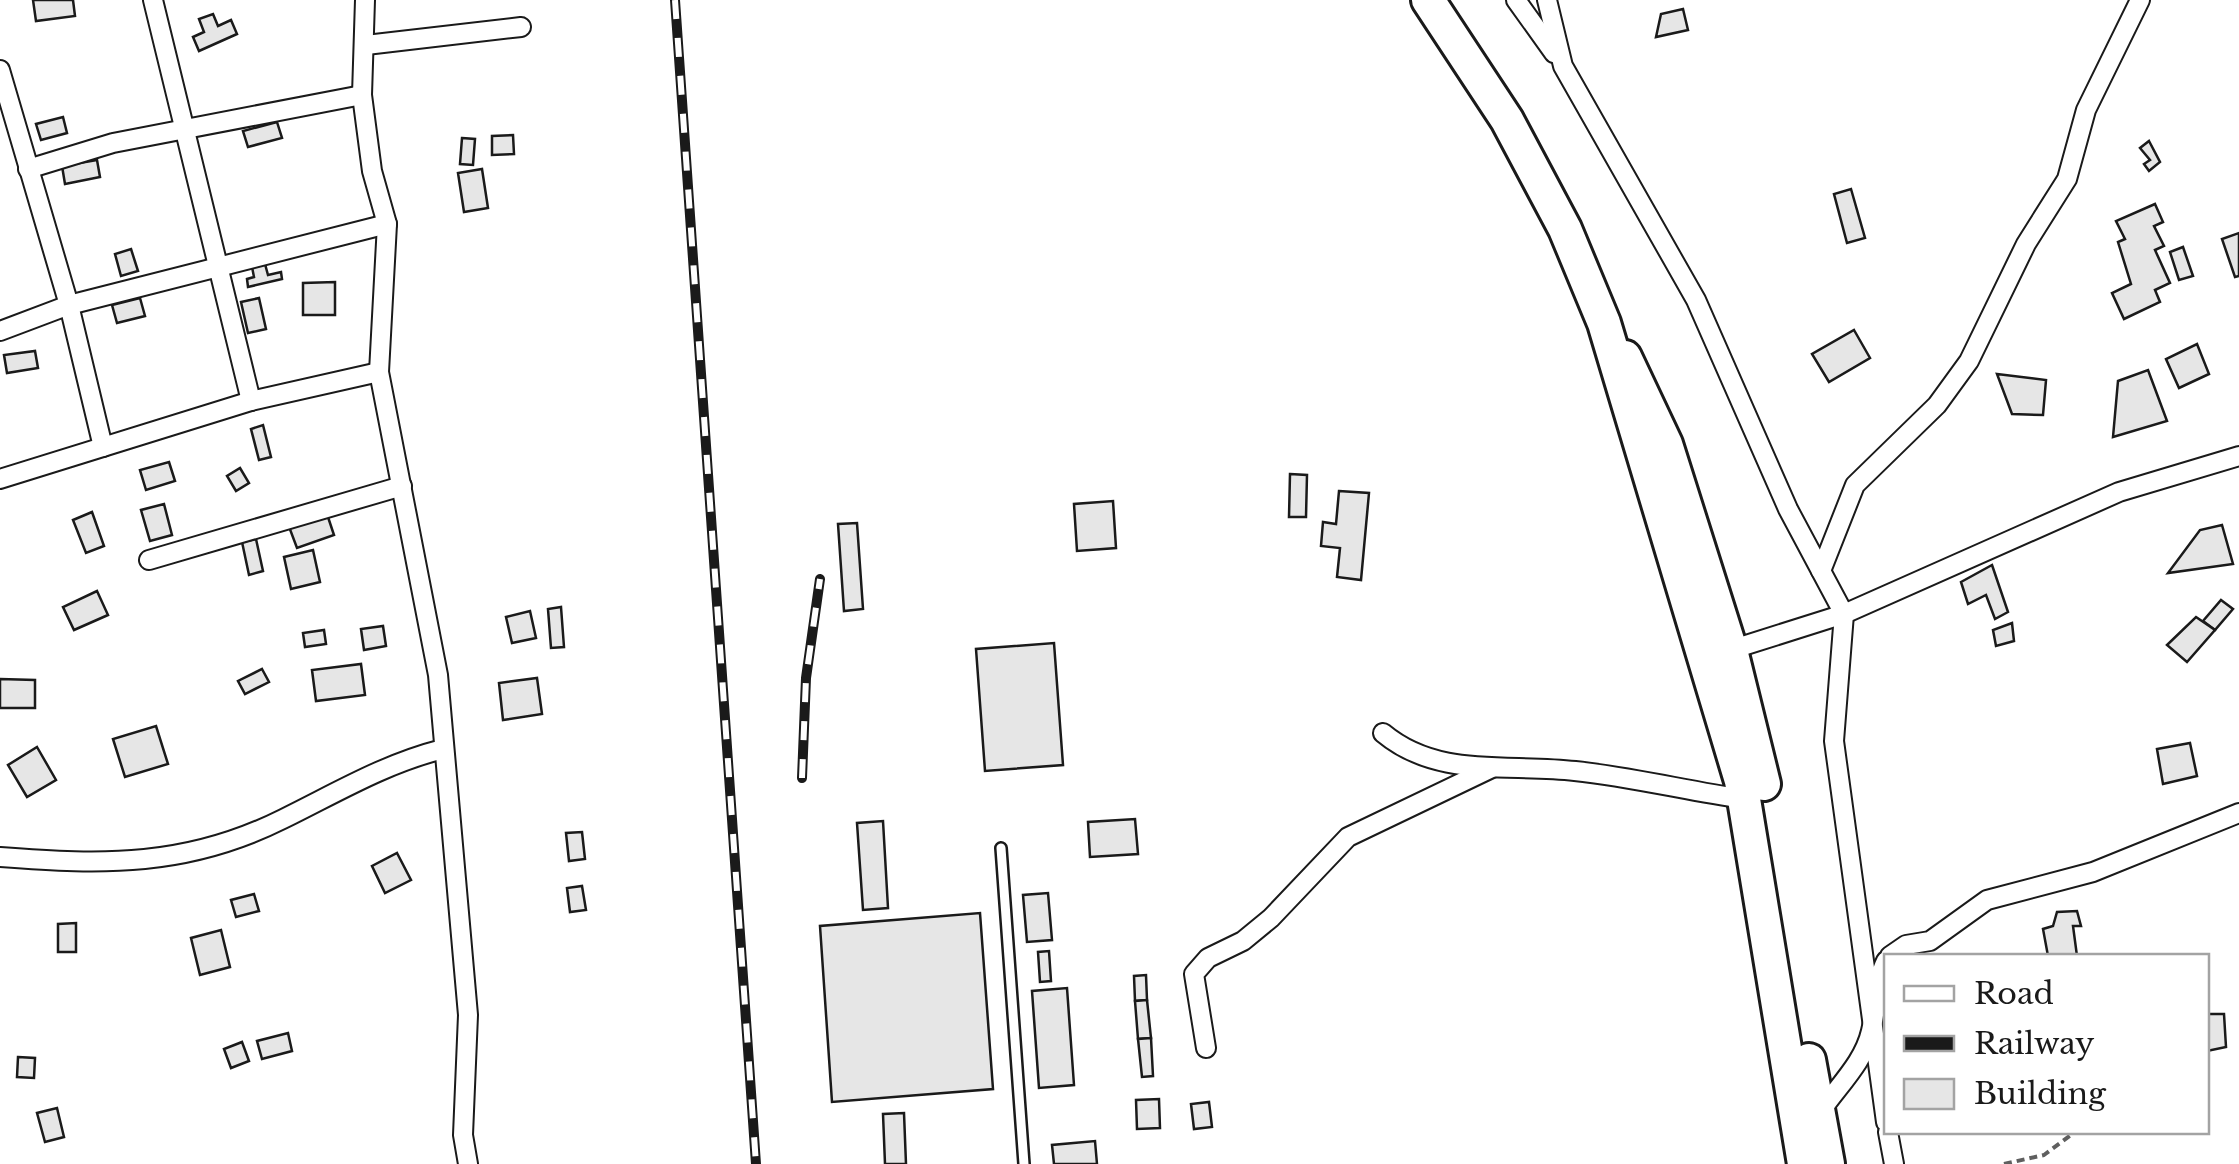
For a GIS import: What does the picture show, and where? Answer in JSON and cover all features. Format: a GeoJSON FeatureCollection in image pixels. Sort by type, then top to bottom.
{"type":"FeatureCollection","features":[{"type":"Feature","properties":{"kind":"highway"},"geometry":{"type":"LineString","coordinates":[[1428,0],[1507,120],[1565,229],[1604,323],[1623,397],[1762,775],[1828,1164]]}},
{"type":"Feature","properties":{"kind":"highway"},"geometry":{"type":"LineString","coordinates":[[1719,654],[1804,1164]]}},
{"type":"Feature","properties":{"kind":"street"},"geometry":{"type":"LineString","coordinates":[[153,0],[181,128],[251,401]]}},
{"type":"Feature","properties":{"kind":"street"},"geometry":{"type":"LineString","coordinates":[[365,0],[362,94],[372,171],[387,224],[379,372],[438,675],[468,1015],[463,1136],[468,1164]]}},
{"type":"Feature","properties":{"kind":"street"},"geometry":{"type":"LineString","coordinates":[[1516,0],[1563,66],[1696,300],[1788,509],[1844,614],[1834,741],[1884,1110]]}},
{"type":"Feature","properties":{"kind":"street"},"geometry":{"type":"LineString","coordinates":[[1547,0],[1563,66]]}},
{"type":"Feature","properties":{"kind":"street"},"geometry":{"type":"LineString","coordinates":[[1821,571],[1856,485],[1937,406],[1969,360],[2026,244],[2067,179],[2086,110],[2140,0]]}},
{"type":"Feature","properties":{"kind":"street"},"geometry":{"type":"LineString","coordinates":[[366,45],[520,27]]}},
{"type":"Feature","properties":{"kind":"street"},"geometry":{"type":"LineString","coordinates":[[0,70],[70,304],[103,447]]}},
{"type":"Feature","properties":{"kind":"street"},"geometry":{"type":"LineString","coordinates":[[28,169],[113,142],[362,94]]}},
{"type":"Feature","properties":{"kind":"street"},"geometry":{"type":"LineString","coordinates":[[0,331],[70,304],[387,224]]}},
{"type":"Feature","properties":{"kind":"street"},"geometry":{"type":"LineString","coordinates":[[0,479],[251,401],[379,372]]}},
{"type":"Feature","properties":{"kind":"street"},"geometry":{"type":"LineString","coordinates":[[1719,654],[1844,614],[2118,492],[2239,456]]}},
{"type":"Feature","properties":{"kind":"street"},"geometry":{"type":"LineString","coordinates":[[149,560],[402,486]]}},
{"type":"Feature","properties":{"kind":"street"},"geometry":{"type":"LineString","coordinates":[[1382,733],[1403,750],[1436,763],[1576,771],[1744,799]]}},
{"type":"Feature","properties":{"kind":"street"},"geometry":{"type":"LineString","coordinates":[[0,857],[102,865],[167,857],[283,820],[363,775],[444,749]]}},
{"type":"Feature","properties":{"kind":"street"},"geometry":{"type":"LineString","coordinates":[[1206,1048],[1194,974],[1208,958],[1243,941],[1271,918],[1348,838],[1492,768]]}},
{"type":"Feature","properties":{"kind":"street"},"geometry":{"type":"LineString","coordinates":[[1894,954],[1906,945],[1930,941],[1988,900],[2093,872],[2239,813]]}},
{"type":"Feature","properties":{"kind":"street"},"geometry":{"type":"LineString","coordinates":[[1821,1110],[1856,1068],[1871,1034],[1878,980],[1884,967]]}},
{"type":"Feature","properties":{"kind":"street"},"geometry":{"type":"LineString","coordinates":[[1888,1134],[1894,1164]]}},
{"type":"Feature","properties":{"kind":"lane"},"geometry":{"type":"LineString","coordinates":[[1001,848],[1024,1164]]}},
{"type":"Feature","properties":{"kind":"path"},"geometry":{"type":"LineString","coordinates":[[2004,1164],[2044,1155],[2072,1134]]}},
{"type":"Feature","properties":{"kind":"building"},"geometry":{"type":"Polygon","coordinates":[[[33,0],[73,0],[75,16],[36,21],[33,0]]]}},
{"type":"Feature","properties":{"kind":"building"},"geometry":{"type":"Polygon","coordinates":[[[1683,9],[1688,30],[1656,37],[1661,14],[1683,9]]]}},
{"type":"Feature","properties":{"kind":"building"},"geometry":{"type":"Polygon","coordinates":[[[213,14],[218,26],[231,20],[237,34],[199,51],[193,37],[204,32],[199,19],[213,14]]]}},
{"type":"Feature","properties":{"kind":"building"},"geometry":{"type":"Polygon","coordinates":[[[63,117],[67,133],[41,140],[36,124],[63,117]]]}},
{"type":"Feature","properties":{"kind":"building"},"geometry":{"type":"Polygon","coordinates":[[[277,122],[282,138],[248,147],[243,131],[277,122]]]}},
{"type":"Feature","properties":{"kind":"building"},"geometry":{"type":"Polygon","coordinates":[[[513,135],[514,154],[492,155],[492,136],[513,135]]]}},
{"type":"Feature","properties":{"kind":"building"},"geometry":{"type":"Polygon","coordinates":[[[462,138],[475,139],[473,165],[460,164],[462,138]]]}},
{"type":"Feature","properties":{"kind":"building"},"geometry":{"type":"Polygon","coordinates":[[[2149,141],[2160,162],[2149,171],[2144,164],[2150,160],[2140,148],[2149,141]]]}},
{"type":"Feature","properties":{"kind":"building"},"geometry":{"type":"Polygon","coordinates":[[[97,160],[100,177],[65,184],[62,166],[97,160]]]}},
{"type":"Feature","properties":{"kind":"building"},"geometry":{"type":"Polygon","coordinates":[[[482,169],[488,208],[464,212],[458,173],[482,169]]]}},
{"type":"Feature","properties":{"kind":"building"},"geometry":{"type":"Polygon","coordinates":[[[1851,189],[1865,238],[1847,243],[1834,194],[1851,189]]]}},
{"type":"Feature","properties":{"kind":"building"},"geometry":{"type":"Polygon","coordinates":[[[2155,204],[2163,222],[2154,226],[2164,246],[2155,250],[2170,283],[2155,290],[2160,302],[2124,319],[2112,293],[2131,284],[2118,242],[2125,239],[2116,221],[2155,204]]]}},
{"type":"Feature","properties":{"kind":"building"},"geometry":{"type":"Polygon","coordinates":[[[2239,233],[2239,276],[2235,277],[2222,239],[2239,233]]]}},
{"type":"Feature","properties":{"kind":"building"},"geometry":{"type":"Polygon","coordinates":[[[2183,247],[2193,276],[2179,280],[2170,252],[2183,247]]]}},
{"type":"Feature","properties":{"kind":"building"},"geometry":{"type":"Polygon","coordinates":[[[131,249],[138,271],[121,276],[115,254],[131,249]]]}},
{"type":"Feature","properties":{"kind":"building"},"geometry":{"type":"Polygon","coordinates":[[[265,264],[268,275],[281,272],[282,279],[248,287],[247,279],[254,277],[252,267],[265,264]]]}},
{"type":"Feature","properties":{"kind":"building"},"geometry":{"type":"Polygon","coordinates":[[[335,282],[335,315],[303,315],[303,283],[335,282]]]}},
{"type":"Feature","properties":{"kind":"building"},"geometry":{"type":"Polygon","coordinates":[[[140,298],[145,316],[117,323],[112,305],[140,298]]]}},
{"type":"Feature","properties":{"kind":"building"},"geometry":{"type":"Polygon","coordinates":[[[259,298],[266,329],[248,333],[241,302],[259,298]]]}},
{"type":"Feature","properties":{"kind":"building"},"geometry":{"type":"Polygon","coordinates":[[[1854,330],[1870,358],[1829,382],[1812,354],[1854,330]]]}},
{"type":"Feature","properties":{"kind":"building"},"geometry":{"type":"Polygon","coordinates":[[[2197,344],[2209,374],[2179,388],[2166,359],[2197,344]]]}},
{"type":"Feature","properties":{"kind":"building"},"geometry":{"type":"Polygon","coordinates":[[[35,351],[38,368],[7,373],[4,355],[35,351]]]}},
{"type":"Feature","properties":{"kind":"building"},"geometry":{"type":"Polygon","coordinates":[[[2148,370],[2167,421],[2113,437],[2118,381],[2148,370]]]}},
{"type":"Feature","properties":{"kind":"building"},"geometry":{"type":"Polygon","coordinates":[[[1997,374],[2046,380],[2043,415],[2012,414],[1997,374]]]}},
{"type":"Feature","properties":{"kind":"building"},"geometry":{"type":"Polygon","coordinates":[[[263,425],[271,457],[259,460],[251,429],[263,425]]]}},
{"type":"Feature","properties":{"kind":"building"},"geometry":{"type":"Polygon","coordinates":[[[169,462],[175,481],[146,490],[140,470],[169,462]]]}},
{"type":"Feature","properties":{"kind":"building"},"geometry":{"type":"Polygon","coordinates":[[[240,468],[249,483],[236,491],[227,476],[240,468]]]}},
{"type":"Feature","properties":{"kind":"building"},"geometry":{"type":"Polygon","coordinates":[[[1290,474],[1307,475],[1306,517],[1289,517],[1290,474]]]}},
{"type":"Feature","properties":{"kind":"building"},"geometry":{"type":"Polygon","coordinates":[[[1339,491],[1369,493],[1361,580],[1337,577],[1340,548],[1321,546],[1323,522],[1336,524],[1339,491]]]}},
{"type":"Feature","properties":{"kind":"building"},"geometry":{"type":"Polygon","coordinates":[[[1113,501],[1116,548],[1077,551],[1074,504],[1113,501]]]}},
{"type":"Feature","properties":{"kind":"building"},"geometry":{"type":"Polygon","coordinates":[[[164,504],[172,535],[150,541],[141,510],[164,504]]]}},
{"type":"Feature","properties":{"kind":"building"},"geometry":{"type":"Polygon","coordinates":[[[326,511],[334,535],[297,548],[288,524],[326,511]]]}},
{"type":"Feature","properties":{"kind":"building"},"geometry":{"type":"Polygon","coordinates":[[[92,512],[104,546],[86,553],[73,520],[92,512]]]}},
{"type":"Feature","properties":{"kind":"building"},"geometry":{"type":"Polygon","coordinates":[[[857,523],[863,609],[844,611],[838,524],[857,523]]]}},
{"type":"Feature","properties":{"kind":"building"},"geometry":{"type":"Polygon","coordinates":[[[2222,525],[2233,564],[2168,573],[2200,530],[2222,525]]]}},
{"type":"Feature","properties":{"kind":"building"},"geometry":{"type":"Polygon","coordinates":[[[256,539],[263,571],[249,575],[242,542],[256,539]]]}},
{"type":"Feature","properties":{"kind":"building"},"geometry":{"type":"Polygon","coordinates":[[[313,550],[320,582],[291,589],[284,557],[313,550]]]}},
{"type":"Feature","properties":{"kind":"building"},"geometry":{"type":"Polygon","coordinates":[[[1992,565],[2008,612],[1995,619],[1986,595],[1968,604],[1961,582],[1992,565]]]}},
{"type":"Feature","properties":{"kind":"building"},"geometry":{"type":"Polygon","coordinates":[[[97,591],[108,615],[74,630],[63,607],[97,591]]]}},
{"type":"Feature","properties":{"kind":"building"},"geometry":{"type":"Polygon","coordinates":[[[2221,600],[2233,609],[2215,630],[2203,621],[2221,600]]]}},
{"type":"Feature","properties":{"kind":"building"},"geometry":{"type":"Polygon","coordinates":[[[561,607],[564,647],[551,648],[548,609],[561,607]]]}},
{"type":"Feature","properties":{"kind":"building"},"geometry":{"type":"Polygon","coordinates":[[[530,611],[536,638],[512,643],[506,617],[530,611]]]}},
{"type":"Feature","properties":{"kind":"building"},"geometry":{"type":"Polygon","coordinates":[[[2196,617],[2215,630],[2187,662],[2167,645],[2196,617]]]}},
{"type":"Feature","properties":{"kind":"building"},"geometry":{"type":"Polygon","coordinates":[[[2012,623],[2014,641],[1996,646],[1993,630],[2012,623]]]}},
{"type":"Feature","properties":{"kind":"building"},"geometry":{"type":"Polygon","coordinates":[[[383,626],[386,646],[364,650],[361,629],[383,626]]]}},
{"type":"Feature","properties":{"kind":"building"},"geometry":{"type":"Polygon","coordinates":[[[324,630],[326,644],[305,647],[303,633],[324,630]]]}},
{"type":"Feature","properties":{"kind":"building"},"geometry":{"type":"Polygon","coordinates":[[[1054,643],[1063,765],[985,771],[976,649],[1054,643]]]}},
{"type":"Feature","properties":{"kind":"building"},"geometry":{"type":"Polygon","coordinates":[[[361,664],[365,695],[316,701],[312,670],[361,664]]]}},
{"type":"Feature","properties":{"kind":"building"},"geometry":{"type":"Polygon","coordinates":[[[262,669],[269,682],[245,694],[238,681],[262,669]]]}},
{"type":"Feature","properties":{"kind":"building"},"geometry":{"type":"Polygon","coordinates":[[[537,678],[542,714],[503,720],[499,683],[537,678]]]}},
{"type":"Feature","properties":{"kind":"building"},"geometry":{"type":"Polygon","coordinates":[[[0,679],[35,680],[35,708],[0,708],[0,679]]]}},
{"type":"Feature","properties":{"kind":"building"},"geometry":{"type":"Polygon","coordinates":[[[156,726],[168,764],[125,777],[113,739],[156,726]]]}},
{"type":"Feature","properties":{"kind":"building"},"geometry":{"type":"Polygon","coordinates":[[[2190,743],[2197,776],[2163,784],[2157,749],[2190,743]]]}},
{"type":"Feature","properties":{"kind":"building"},"geometry":{"type":"Polygon","coordinates":[[[37,747],[56,780],[27,797],[8,765],[37,747]]]}},
{"type":"Feature","properties":{"kind":"building"},"geometry":{"type":"Polygon","coordinates":[[[1135,819],[1138,854],[1090,857],[1088,822],[1135,819]]]}},
{"type":"Feature","properties":{"kind":"building"},"geometry":{"type":"Polygon","coordinates":[[[883,821],[888,908],[863,910],[857,823],[883,821]]]}},
{"type":"Feature","properties":{"kind":"building"},"geometry":{"type":"Polygon","coordinates":[[[582,832],[585,859],[569,861],[566,833],[582,832]]]}},
{"type":"Feature","properties":{"kind":"building"},"geometry":{"type":"Polygon","coordinates":[[[397,853],[411,880],[385,893],[372,866],[397,853]]]}},
{"type":"Feature","properties":{"kind":"building"},"geometry":{"type":"Polygon","coordinates":[[[582,886],[586,910],[570,912],[567,888],[582,886]]]}},
{"type":"Feature","properties":{"kind":"building"},"geometry":{"type":"Polygon","coordinates":[[[1048,893],[1052,940],[1027,942],[1023,895],[1048,893]]]}},
{"type":"Feature","properties":{"kind":"building"},"geometry":{"type":"Polygon","coordinates":[[[254,894],[259,911],[236,917],[231,900],[254,894]]]}},
{"type":"Feature","properties":{"kind":"building"},"geometry":{"type":"Polygon","coordinates":[[[2077,911],[2081,926],[2073,926],[2077,954],[2048,954],[2043,929],[2053,926],[2057,912],[2077,911]]]}},
{"type":"Feature","properties":{"kind":"building"},"geometry":{"type":"Polygon","coordinates":[[[980,913],[993,1089],[832,1102],[820,926],[980,913]]]}},
{"type":"Feature","properties":{"kind":"building"},"geometry":{"type":"Polygon","coordinates":[[[76,923],[76,952],[58,952],[58,924],[76,923]]]}},
{"type":"Feature","properties":{"kind":"building"},"geometry":{"type":"Polygon","coordinates":[[[221,930],[230,967],[200,975],[191,938],[221,930]]]}},
{"type":"Feature","properties":{"kind":"building"},"geometry":{"type":"Polygon","coordinates":[[[1049,951],[1051,981],[1040,982],[1038,952],[1049,951]]]}},
{"type":"Feature","properties":{"kind":"building"},"geometry":{"type":"Polygon","coordinates":[[[1146,975],[1147,1000],[1135,1001],[1134,976],[1146,975]]]}},
{"type":"Feature","properties":{"kind":"building"},"geometry":{"type":"Polygon","coordinates":[[[1067,988],[1074,1085],[1039,1088],[1032,991],[1067,988]]]}},
{"type":"Feature","properties":{"kind":"building"},"geometry":{"type":"Polygon","coordinates":[[[1147,1000],[1151,1038],[1138,1039],[1135,1001],[1147,1000]]]}},
{"type":"Feature","properties":{"kind":"building"},"geometry":{"type":"Polygon","coordinates":[[[2209,1014],[2224,1014],[2226,1047],[2209,1051],[2209,1014]]]}},
{"type":"Feature","properties":{"kind":"building"},"geometry":{"type":"Polygon","coordinates":[[[288,1033],[292,1051],[262,1059],[257,1041],[288,1033]]]}},
{"type":"Feature","properties":{"kind":"building"},"geometry":{"type":"Polygon","coordinates":[[[1151,1038],[1153,1076],[1142,1077],[1138,1039],[1151,1038]]]}},
{"type":"Feature","properties":{"kind":"building"},"geometry":{"type":"Polygon","coordinates":[[[242,1042],[249,1061],[231,1068],[224,1049],[242,1042]]]}},
{"type":"Feature","properties":{"kind":"building"},"geometry":{"type":"Polygon","coordinates":[[[18,1057],[35,1058],[34,1078],[17,1077],[18,1057]]]}},
{"type":"Feature","properties":{"kind":"building"},"geometry":{"type":"Polygon","coordinates":[[[1159,1099],[1160,1128],[1137,1129],[1136,1100],[1159,1099]]]}},
{"type":"Feature","properties":{"kind":"building"},"geometry":{"type":"Polygon","coordinates":[[[1209,1102],[1212,1127],[1194,1129],[1191,1104],[1209,1102]]]}},
{"type":"Feature","properties":{"kind":"building"},"geometry":{"type":"Polygon","coordinates":[[[57,1108],[64,1137],[45,1142],[37,1113],[57,1108]]]}},
{"type":"Feature","properties":{"kind":"building"},"geometry":{"type":"Polygon","coordinates":[[[904,1113],[906,1164],[885,1164],[883,1114],[904,1113]]]}},
{"type":"Feature","properties":{"kind":"building"},"geometry":{"type":"Polygon","coordinates":[[[1095,1141],[1097,1164],[1054,1164],[1052,1145],[1095,1141]]]}},
{"type":"Feature","properties":{"kind":"railway"},"geometry":{"type":"LineString","coordinates":[[675,0],[756,1164]]}},
{"type":"Feature","properties":{"kind":"railway"},"geometry":{"type":"LineString","coordinates":[[802,778],[806,678],[820,579]]}}]}
